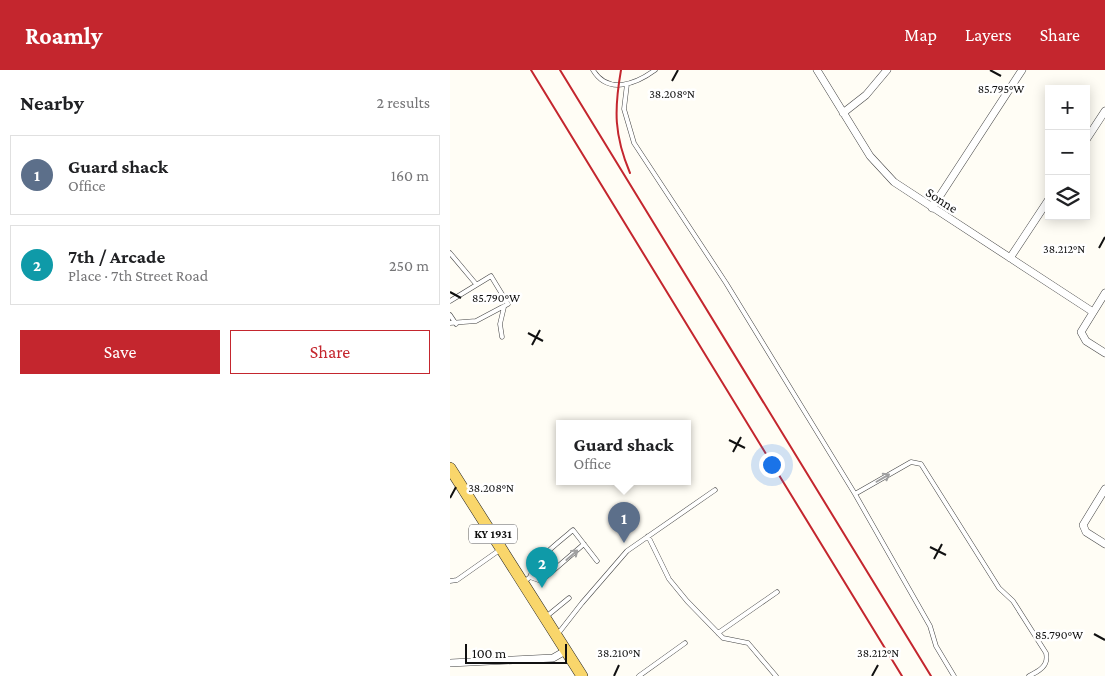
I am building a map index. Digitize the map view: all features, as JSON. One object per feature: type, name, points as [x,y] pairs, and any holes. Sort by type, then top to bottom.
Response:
[{"type":"main road","name":"KY 1931","points":[[450,468],[502,548],[527,580],[546,618],[582,676]]},
{"type":"street","name":"Sonne","points":[[817,70],[878,167],[904,190],[1093,312]]},
{"type":"street","points":[[843,113],[866,95],[887,70]]},
{"type":"street","points":[[932,208],[1022,70]]},
{"type":"street","points":[[1090,134],[1105,111]]},
{"type":"street","points":[[1010,258],[1045,205]]},
{"type":"street","points":[[1105,293],[1081,332],[1086,341],[1105,353]]},
{"type":"street","points":[[1105,489],[1083,525],[1086,532],[1105,544]]},
{"type":"street","points":[[450,663],[553,658],[567,650]]},
{"type":"lane","points":[[593,70],[605,83],[627,84],[641,80],[655,70]]},
{"type":"lane","points":[[627,84],[624,109],[634,143],[690,225],[855,494],[930,626],[936,646],[954,676]]},
{"type":"lane","points":[[450,253],[476,284]]},
{"type":"lane","points":[[450,300],[490,276],[508,304],[476,321],[450,323]]},
{"type":"lane","points":[[502,337],[500,324],[504,307]]},
{"type":"lane","points":[[450,315],[456,324]]},
{"type":"lane","points":[[855,494],[910,462],[917,462],[924,467],[998,588],[1013,601],[1046,653],[1047,661],[1043,668],[1029,676]]},
{"type":"lane","points":[[557,635],[627,551],[715,490]]},
{"type":"lane","points":[[584,544],[541,581],[527,580],[533,568],[573,530],[584,544],[597,561]]},
{"type":"lane","points":[[648,536],[669,579],[718,634],[723,638],[748,643],[776,676]]},
{"type":"lane","points":[[450,581],[457,580],[502,548]]},
{"type":"lane","points":[[718,634],[777,592]]},
{"type":"lane","points":[[546,618],[570,598]]},
{"type":"lane","points":[[639,676],[685,643]]},
{"type":"railway","points":[[531,70],[902,676]]},
{"type":"railway","points":[[560,70],[931,676]]},
{"type":"railway","points":[[621,70],[617,98],[618,134],[630,173]]},
{"type":"place","name":"Guard shack","points":[[624,543]]},
{"type":"place","name":"7th / Arcade","points":[[542,588]]}]
